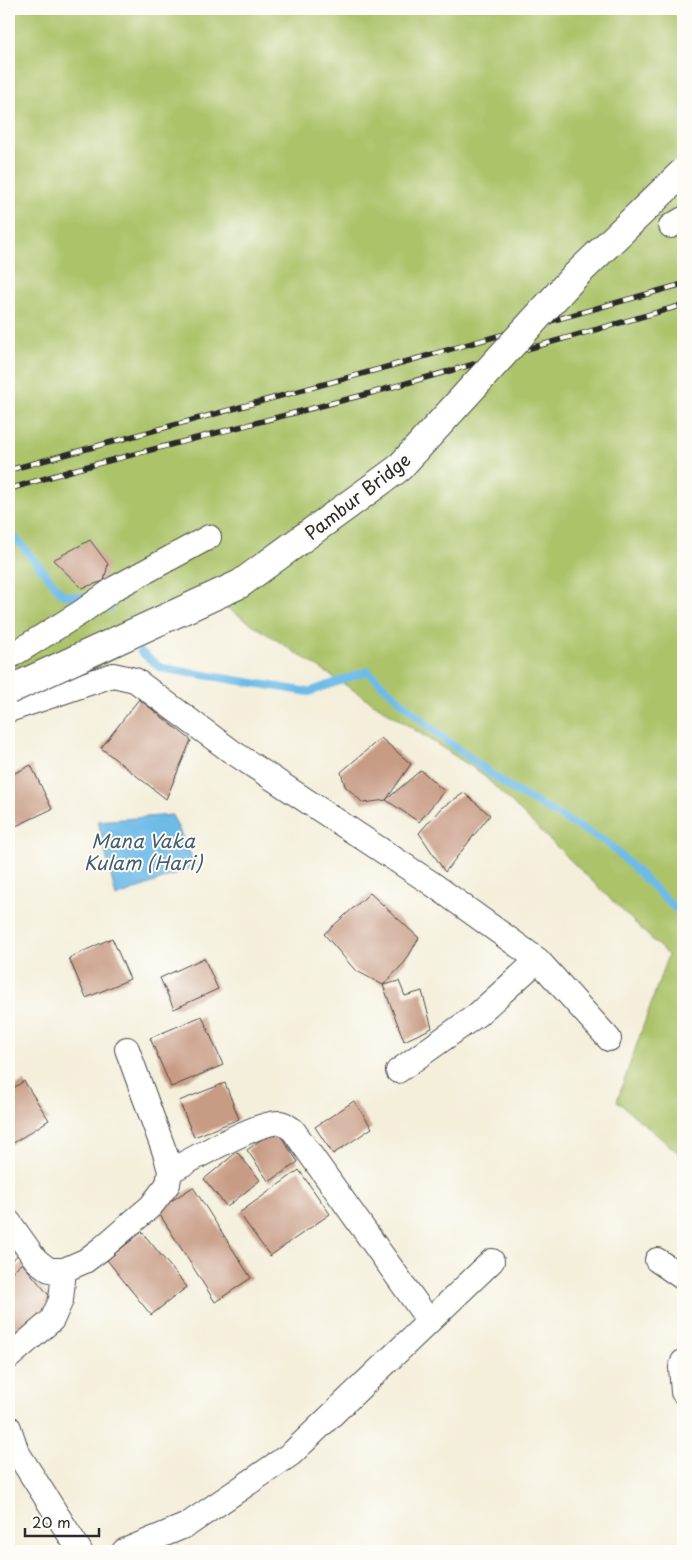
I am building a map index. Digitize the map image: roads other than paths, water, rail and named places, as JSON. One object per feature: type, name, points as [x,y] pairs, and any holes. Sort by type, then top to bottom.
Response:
[{"type":"main road","name":"Pambur Bridge","points":[[9,690],[240,584],[399,468],[574,278],[683,172]]},
{"type":"street","points":[[9,657],[80,613],[115,588],[209,537]]},
{"type":"street","points":[[9,710],[113,675],[135,680],[231,751],[431,883],[538,960],[609,1039]]},
{"type":"street","points":[[398,1071],[477,1015],[538,960]]},
{"type":"street","points":[[9,1222],[36,1260],[49,1270],[64,1270],[85,1261],[151,1206],[168,1184],[170,1171],[128,1050]]},
{"type":"street","points":[[170,1171],[254,1128],[282,1122],[293,1130],[429,1321]]},
{"type":"street","points":[[657,1260],[683,1278]]},
{"type":"street","points":[[124,1551],[188,1525],[291,1454],[492,1261]]},
{"type":"street","points":[[9,1357],[52,1320],[61,1300],[64,1270]]},
{"type":"street","points":[[683,1362],[681,1368],[683,1392]]},
{"type":"street","points":[[9,1428],[13,1454],[80,1551]]},
{"type":"water","name":"Mana Vaka Kulam (Hari)","points":[[172,815],[196,866],[116,897],[98,821]]},
{"type":"waterway","points":[[9,530],[63,595],[89,598],[110,608]]},
{"type":"waterway","points":[[141,652],[161,668],[309,692],[367,671],[435,732],[512,789],[609,844],[683,916]]},
{"type":"railway","points":[[9,470],[683,284]]},
{"type":"railway","points":[[9,489],[77,469],[375,392],[683,305]]}]
